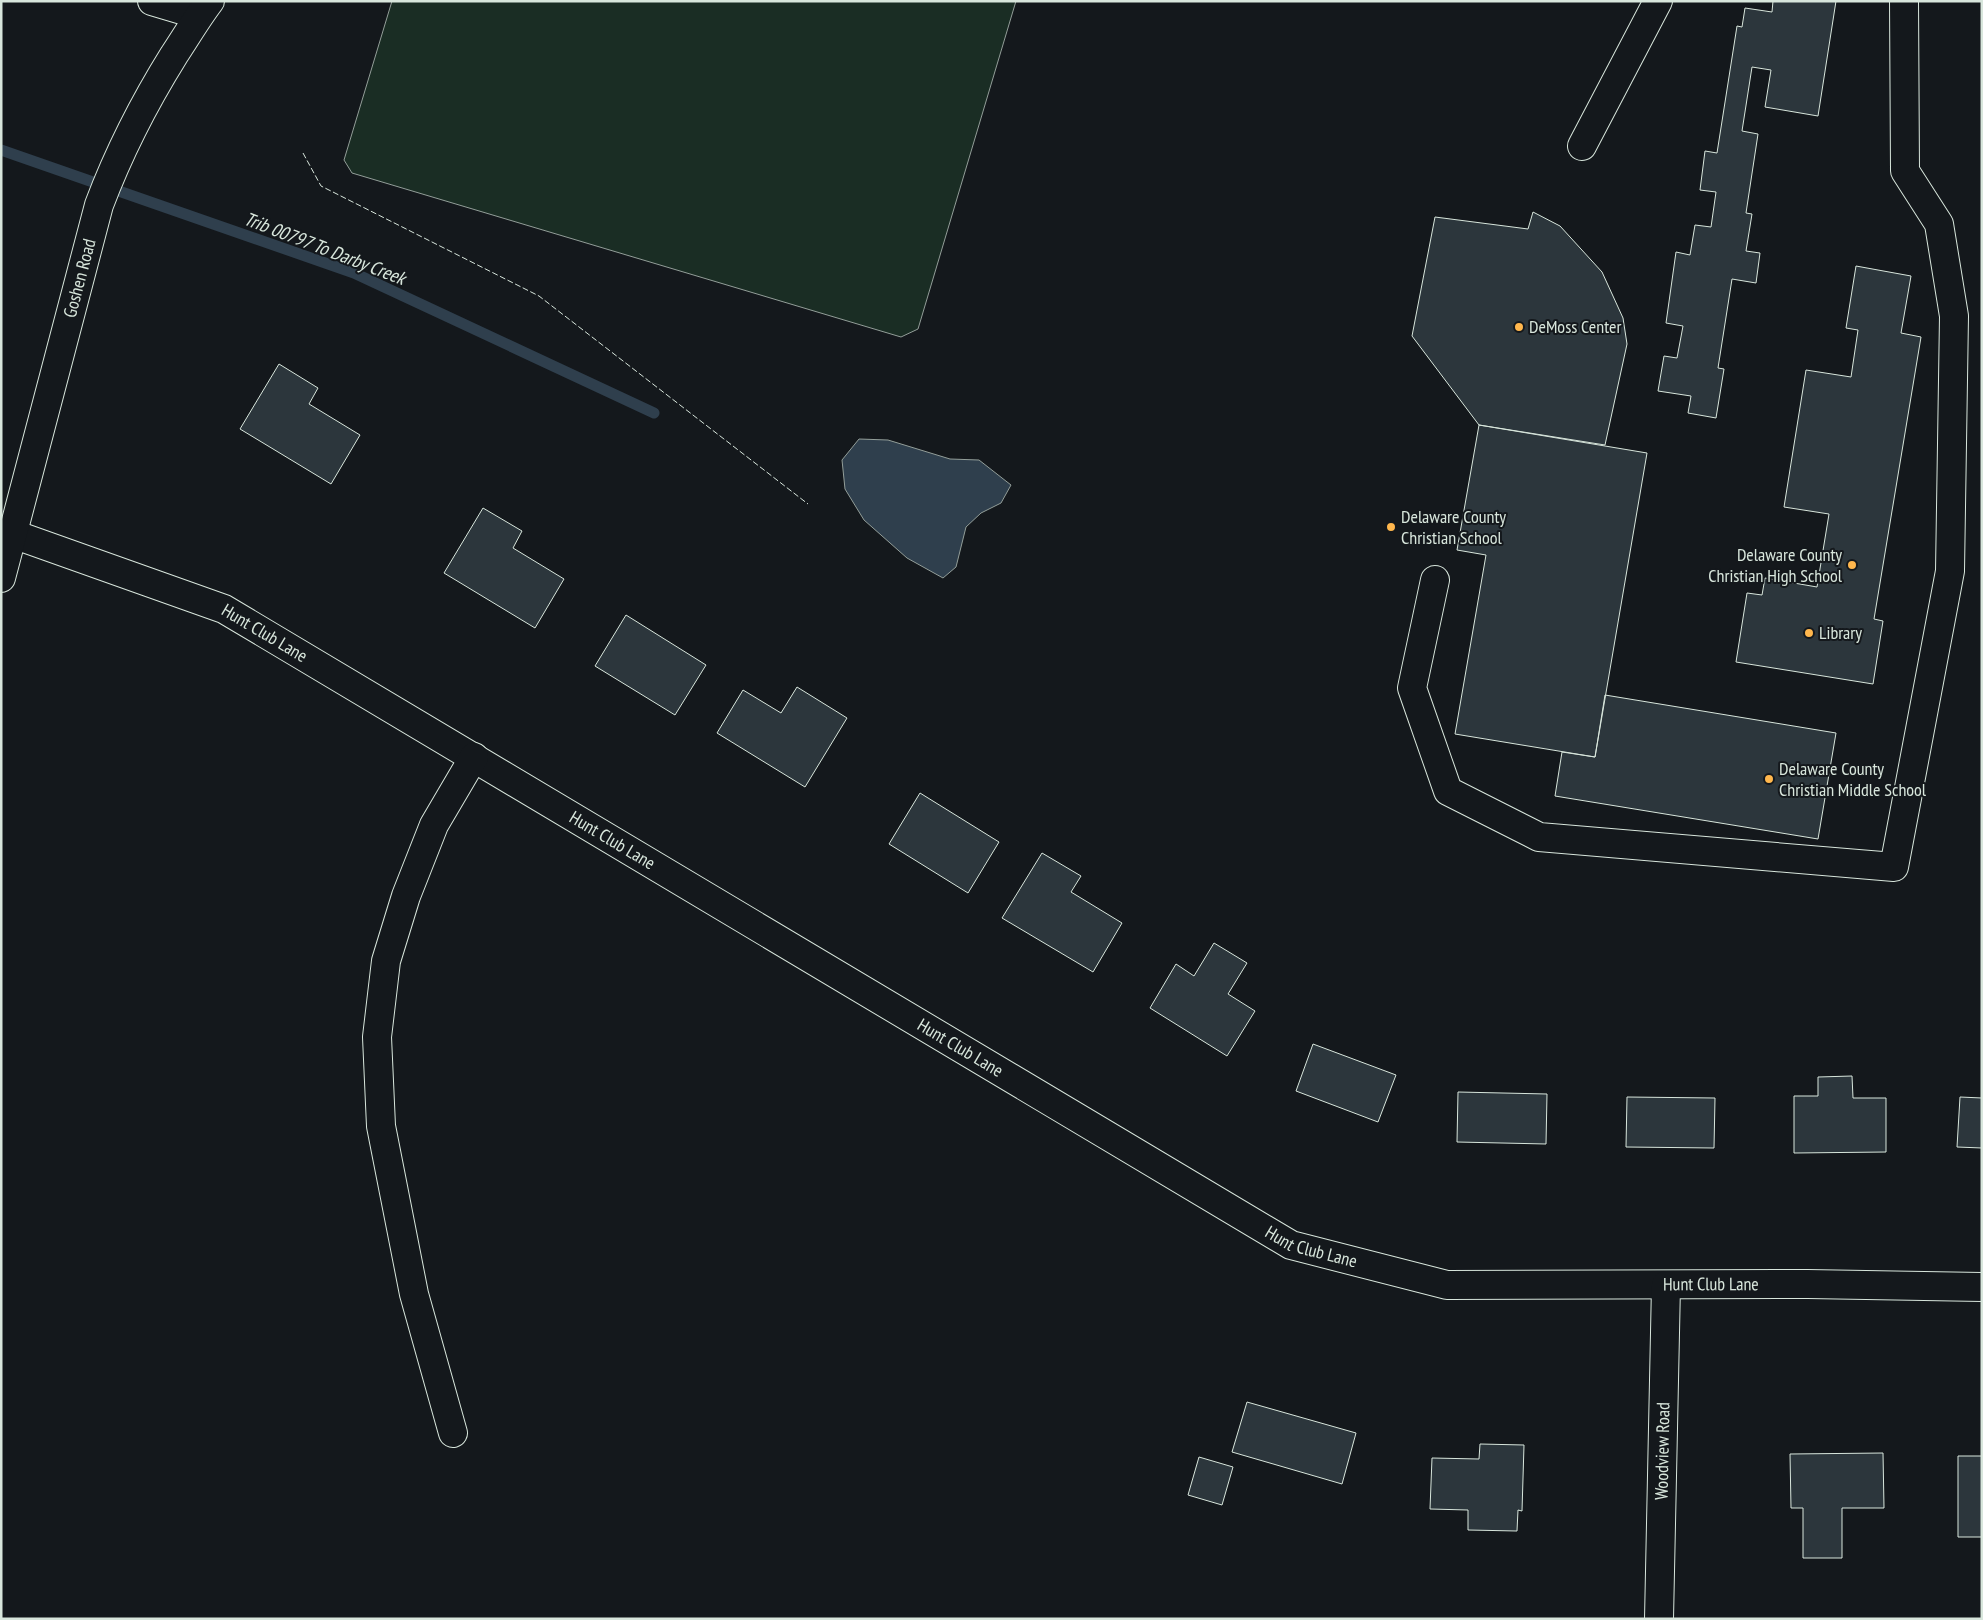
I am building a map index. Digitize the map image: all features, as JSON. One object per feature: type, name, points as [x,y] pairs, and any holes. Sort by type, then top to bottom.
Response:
[{"type":"street","points":[[152,1],[205,8]]},
{"type":"street","points":[[1582,146],[1658,1]]},
{"type":"street","points":[[1435,580],[1412,688],[1448,791],[1539,837],[1894,866],[1950,571],[1954,316],[1940,224],[1905,171],[1904,1]]},
{"type":"street","name":"Goshen Road","points":[[1,578],[99,205],[108,180],[146,100],[205,8]]},
{"type":"street","name":"Hunt Club Lane","points":[[13,534],[224,609],[1291,1245],[1447,1285],[1808,1284],[1982,1288]]},
{"type":"street","points":[[453,1433],[414,1294],[383,1135],[377,1037],[386,961],[406,896],[434,825],[474,757]]},
{"type":"street","name":"Woodview Road","points":[[1659,1619],[1666,1285]]},
{"type":"green space","points":[[392,1],[1016,1],[918,329],[901,337],[352,173],[344,160]]},
{"type":"water","points":[[859,439],[888,440],[950,459],[979,460],[1011,485],[1001,503],[981,513],[966,527],[956,567],[943,578],[907,558],[864,520],[845,489],[842,460]]},
{"type":"building","points":[[1773,1],[1836,1],[1818,116],[1765,107],[1771,70],[1752,67],[1742,131],[1758,134],[1746,213],[1752,214],[1746,251],[1760,253],[1756,283],[1732,279],[1718,368],[1724,369],[1716,418],[1688,413],[1691,396],[1658,391],[1664,356],[1677,358],[1683,326],[1666,323],[1676,252],[1690,255],[1695,225],[1711,227],[1716,192],[1700,190],[1705,151],[1717,153],[1737,26],[1742,27],[1745,8],[1772,12]]},
{"type":"building","name":"DeMoss Center","points":[[1533,212],[1560,226],[1602,272],[1623,318],[1627,344],[1605,445],[1479,425],[1412,336],[1435,217],[1528,229]]},
{"type":"building","points":[[1856,266],[1911,276],[1901,333],[1921,337],[1874,619],[1883,621],[1873,684],[1736,662],[1747,593],[1762,595],[1765,578],[1817,587],[1829,514],[1784,507],[1806,370],[1851,377],[1858,330],[1846,328]]},
{"type":"building","points":[[279,364],[318,388],[309,404],[360,435],[331,484],[240,429]]},
{"type":"building","points":[[1479,425],[1647,453],[1595,757],[1455,734],[1486,555],[1457,550]]},
{"type":"building","points":[[483,508],[522,531],[513,548],[564,579],[535,628],[444,573]]},
{"type":"building","points":[[626,615],[706,665],[675,715],[595,666]]},
{"type":"building","points":[[797,687],[847,718],[805,787],[717,733],[743,690],[781,713]]},
{"type":"building","points":[[1605,695],[1836,733],[1818,839],[1555,796],[1562,752],[1595,757]]},
{"type":"building","points":[[920,793],[999,842],[968,893],[889,844]]},
{"type":"building","points":[[1042,853],[1081,876],[1071,892],[1122,923],[1093,972],[1002,918]]},
{"type":"building","points":[[1214,943],[1247,963],[1228,994],[1255,1011],[1227,1056],[1150,1008],[1176,964],[1194,976]]},
{"type":"building","points":[[1313,1044],[1396,1075],[1378,1122],[1296,1091]]},
{"type":"building","points":[[1852,1076],[1853,1098],[1886,1098],[1886,1152],[1794,1153],[1794,1096],[1818,1096],[1818,1077]]},
{"type":"building","points":[[1458,1092],[1547,1094],[1546,1144],[1457,1142]]},
{"type":"building","points":[[1627,1097],[1715,1098],[1714,1148],[1626,1147]]},
{"type":"building","points":[[1960,1097],[1982,1098],[1982,1148],[1957,1147]]},
{"type":"building","points":[[1247,1402],[1356,1433],[1342,1484],[1232,1452]]},
{"type":"building","points":[[1480,1444],[1524,1445],[1522,1511],[1518,1510],[1517,1531],[1468,1530],[1468,1510],[1430,1509],[1432,1458],[1479,1459]]},
{"type":"building","points":[[1883,1453],[1884,1508],[1842,1508],[1842,1558],[1803,1558],[1803,1508],[1791,1508],[1790,1454]]},
{"type":"building","points":[[1958,1456],[1982,1456],[1982,1537],[1958,1537]]},
{"type":"building","points":[[1199,1457],[1233,1467],[1222,1505],[1188,1495]]},
{"type":"waterway","name":"Trib 00797 To Darby Creek","points":[[1,150],[354,273],[654,413]]},
{"type":"fence","points":[[303,153],[321,186],[539,296],[808,504]]},
{"type":"place","name":"DeMoss Center","points":[[1519,327]]},
{"type":"place","name":"Delaware County Christian School","points":[[1391,527]]},
{"type":"place","name":"Delaware County Christian High School","points":[[1852,565]]},
{"type":"place","name":"Library","points":[[1809,633]]},
{"type":"place","name":"Delaware County Christian Middle School","points":[[1769,779]]}]
